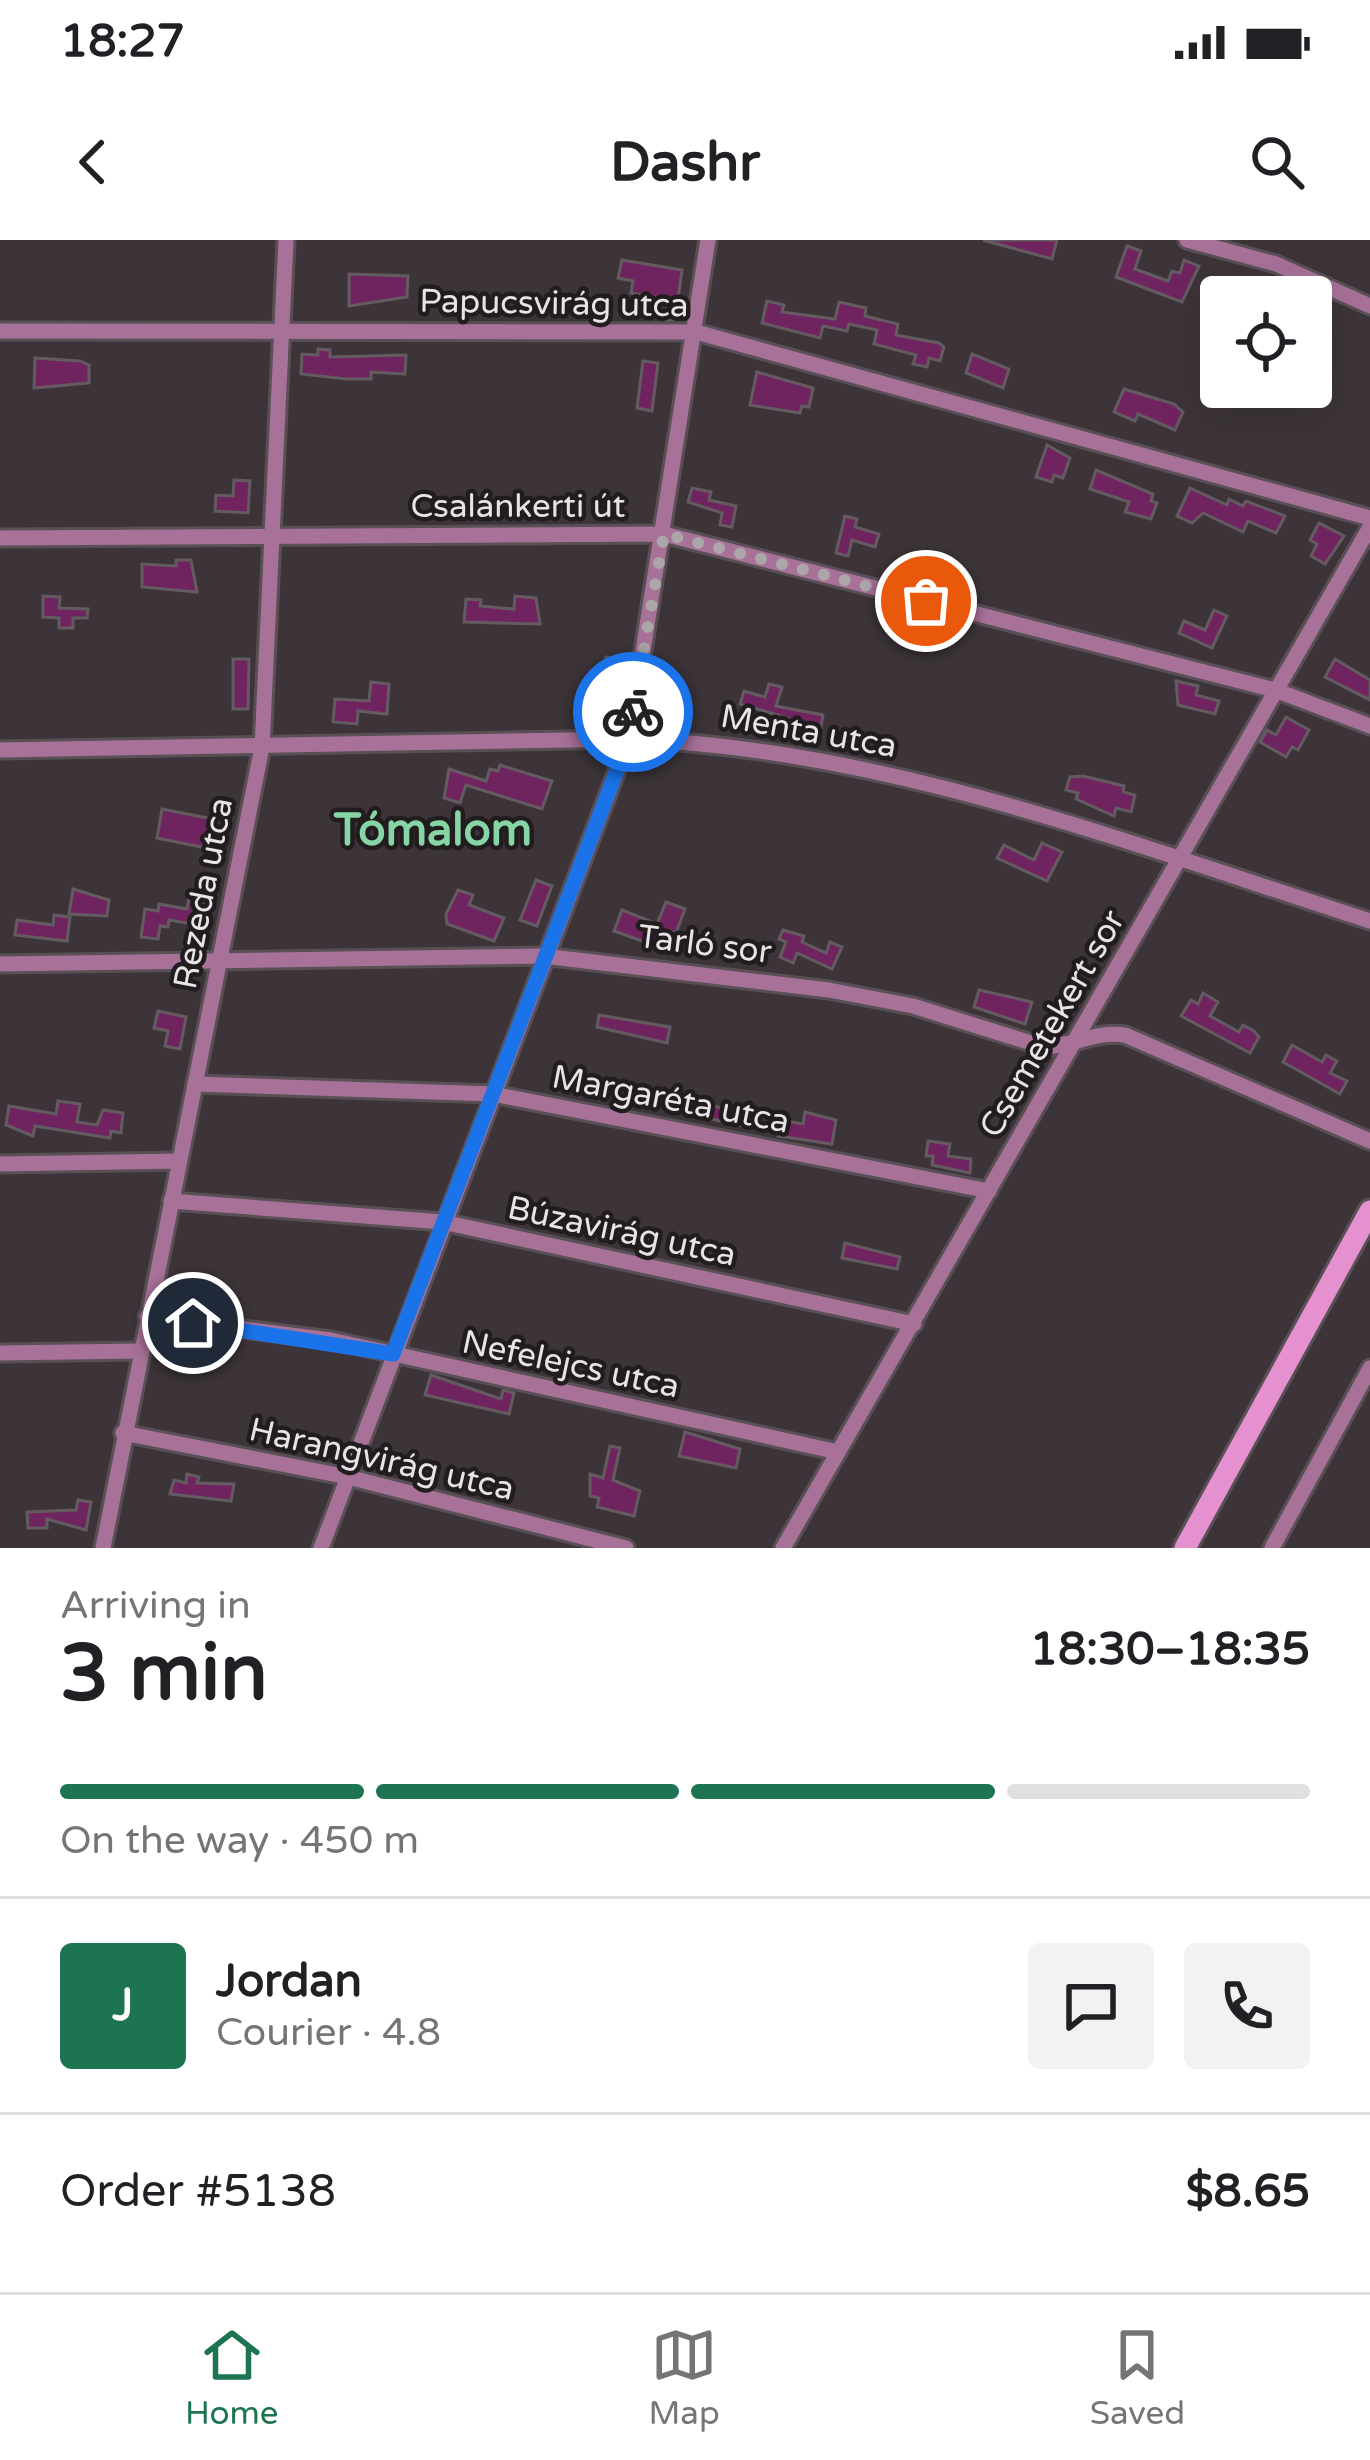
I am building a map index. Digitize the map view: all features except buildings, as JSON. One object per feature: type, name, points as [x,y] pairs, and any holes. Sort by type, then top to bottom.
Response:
[{"type":"main road","points":[[1185,1548],[1370,1211]]},
{"type":"street","name":"Rezeda utca","points":[[103,1548],[262,747],[286,240]]},
{"type":"street","points":[[321,1548],[629,739],[708,240]]},
{"type":"street","points":[[1187,240],[1276,264],[1370,306]]},
{"type":"street","name":"Papucsvirág utca","points":[[0,331],[696,332],[1370,518]]},
{"type":"street","name":"Csemetekert sor","points":[[783,1548],[1370,527]]},
{"type":"street","name":"Csalánkerti út","points":[[0,538],[664,534],[1275,689],[1370,726]]},
{"type":"street","name":"Menta utca","points":[[0,749],[629,739],[721,742],[842,761],[943,786],[1370,921]]},
{"type":"street","name":"Tarló sor","points":[[0,964],[543,956],[829,990],[913,1006],[1044,1047],[1100,1032],[1125,1035],[1370,1141]]},
{"type":"street","name":"Margaréta utca","points":[[195,1084],[493,1094],[989,1191]]},
{"type":"street","points":[[0,1164],[179,1161]]},
{"type":"street","name":"Búzavirág utca","points":[[171,1201],[443,1222],[914,1324]]},
{"type":"street","name":"Nefelejcs utca","points":[[147,1317],[332,1340],[838,1452]]},
{"type":"street","points":[[0,1353],[139,1352]]},
{"type":"street","points":[[1272,1548],[1370,1368]]},
{"type":"street","name":"Harangvirág utca","points":[[123,1433],[348,1477],[626,1548]]},
{"type":"way so far","points":[[633,712],[664,534],[926,601]]},
{"type":"district","name":"Tómalom","points":[[433,829]]},
{"type":"route","points":[[193,1323],[332,1340],[393,1354],[629,739],[633,712]]}]
